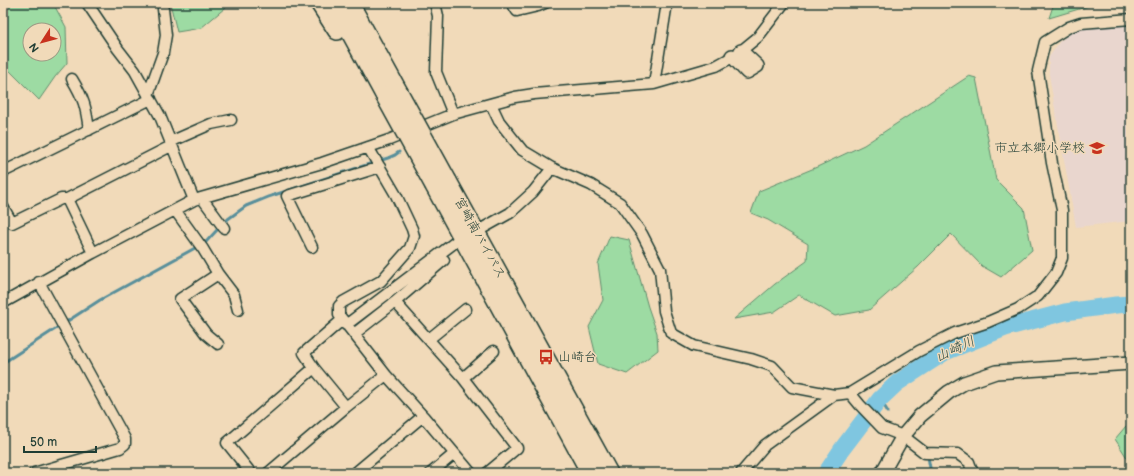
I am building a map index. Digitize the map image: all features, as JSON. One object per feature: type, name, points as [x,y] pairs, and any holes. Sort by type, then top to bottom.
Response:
[{"type":"highway","points":[[319,3],[336,29],[377,66]]},
{"type":"highway","name":"宮崎南バイパス","points":[[334,3],[377,66]]},
{"type":"highway","name":"宮崎南バイパス","points":[[350,3],[377,66],[469,234],[609,473]]},
{"type":"highway","points":[[359,3],[373,31],[377,66]]},
{"type":"highway","name":"宮崎南バイパス","points":[[469,234],[590,473]]},
{"type":"main road","points":[[882,473],[903,436],[920,416],[949,392],[964,383],[996,372],[1131,363]]},
{"type":"street","points":[[87,3],[118,49],[135,71],[150,97],[198,199],[222,226]]},
{"type":"street","points":[[512,3],[517,11],[545,3]]},
{"type":"street","points":[[654,84],[667,3]]},
{"type":"street","points":[[3,303],[93,253],[198,199],[322,163],[453,114],[515,97],[534,94],[654,84],[716,66],[737,54],[758,37],[784,3]]},
{"type":"street","points":[[436,4],[438,16],[436,72],[453,114]]},
{"type":"street","points":[[3,172],[89,130],[150,97],[163,53],[166,35],[164,10]]},
{"type":"street","points":[[491,104],[499,121],[522,150],[552,168],[591,186],[620,203],[642,234],[660,269],[664,311],[670,333],[694,346],[751,358],[772,366],[792,387],[834,395],[850,393],[920,351],[955,333],[988,322],[1018,309],[1038,296],[1049,283],[1056,273],[1062,258],[1062,210],[1052,163],[1038,71],[1046,42],[1069,27],[1081,23],[1131,19]]},
{"type":"street","points":[[72,79],[82,94],[89,130]]},
{"type":"street","points":[[3,206],[12,223],[60,199],[67,199],[211,124],[231,120]]},
{"type":"street","points":[[368,147],[396,195],[414,236],[410,248],[382,281],[343,302],[339,306],[339,315],[386,375],[423,416],[470,473]]},
{"type":"street","points":[[312,246],[287,196],[380,167]]},
{"type":"street","points":[[346,407],[314,368],[304,353],[344,322],[469,234],[510,213],[533,192],[552,168]]},
{"type":"street","points":[[67,199],[93,253]]},
{"type":"street","points":[[175,210],[234,295],[238,310]]},
{"type":"street","points":[[354,334],[396,302],[444,260]]},
{"type":"street","points":[[218,274],[180,298],[206,334],[218,344]]},
{"type":"street","points":[[34,473],[120,448],[125,444],[125,440],[39,282]]},
{"type":"street","points":[[396,302],[463,378],[517,448],[486,473]]},
{"type":"street","points":[[429,339],[466,309]]},
{"type":"street","points":[[463,378],[494,351]]},
{"type":"street","points":[[250,473],[227,443],[314,368]]},
{"type":"street","points":[[268,473],[386,375]]},
{"type":"street","points":[[850,393],[880,426],[903,436],[925,453],[958,454],[969,462],[973,473]]},
{"type":"street","points":[[741,473],[765,445],[834,395]]},
{"type":"street","points":[[355,473],[423,416]]},
{"type":"street","points":[[431,473],[454,454]]},
{"type":"shaded area","name":"市立本郷小学校","points":[[1131,24],[1131,221],[1076,227],[1049,75],[1049,57],[1060,41],[1076,29]]},
{"type":"green space","points":[[3,3],[53,3],[66,27],[67,63],[39,100],[3,64]]},
{"type":"green space","points":[[170,3],[231,3],[201,28],[177,32]]},
{"type":"green space","points":[[1054,3],[1099,3],[1049,18]]},
{"type":"green space","points":[[969,76],[976,78],[996,180],[1024,208],[1032,250],[1001,277],[982,266],[951,234],[918,267],[869,310],[835,316],[799,295],[774,312],[734,319],[775,284],[807,261],[808,244],[768,220],[751,213],[759,191],[817,167],[864,145]]},
{"type":"green space","points":[[610,236],[629,240],[657,333],[658,350],[627,374],[598,364],[589,327],[603,300],[598,264]]},
{"type":"green space","points":[[1131,424],[1131,464],[1115,439],[1126,426]]},
{"type":"waterway","points":[[3,363],[100,300],[206,242],[228,219],[246,206],[268,197],[388,158],[399,152]]},
{"type":"waterway","name":"山崎川","points":[[826,473],[842,449],[880,399],[897,383],[945,352],[1005,328],[1065,312],[1131,304]]},
{"type":"waterway","points":[[880,399],[888,412]]},
{"type":"waterway","points":[[928,457],[931,473]]},
{"type":"place","name":"市立本郷小学校","points":[[1097,148]]},
{"type":"place","name":"山崎台","points":[[546,357]]}]
